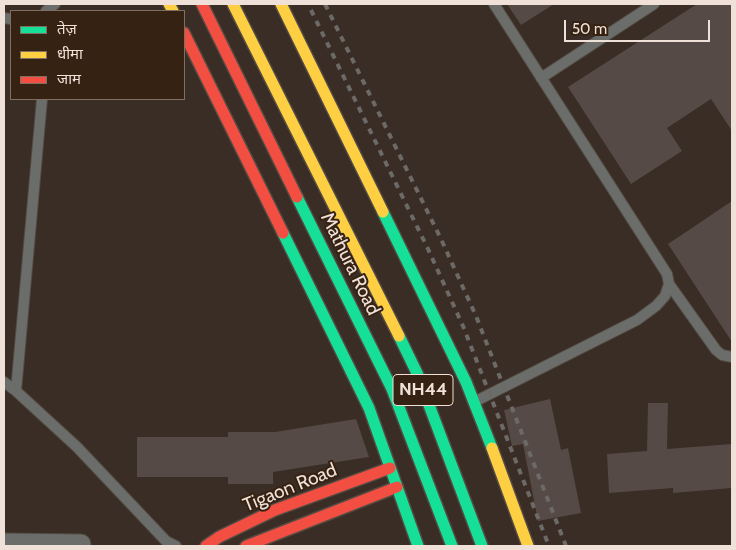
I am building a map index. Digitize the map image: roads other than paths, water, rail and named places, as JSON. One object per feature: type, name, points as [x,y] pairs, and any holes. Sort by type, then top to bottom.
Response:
[{"type":"main road","name":"Mathura Road","points":[[202,4],[392,389],[452,546]]},
{"type":"main road","name":"Mathura Road","points":[[233,4],[416,373],[482,546]]},
{"type":"main road","points":[[281,4],[466,382],[528,546]]},
{"type":"main road","points":[[185,34],[369,408],[418,546]]},
{"type":"main road","name":"Tigaon Road","points":[[206,546],[225,534],[275,510],[390,468]]},
{"type":"main road","name":"Tigaon Road","points":[[246,546],[397,487]]},
{"type":"street","points":[[4,543],[82,544]]},
{"type":"lane","points":[[494,4],[667,274],[669,284],[716,350],[722,355],[732,358]]},
{"type":"lane","points":[[541,78],[654,4]]},
{"type":"lane","points":[[16,391],[42,100]]},
{"type":"lane","points":[[474,402],[637,320],[656,306],[665,296],[669,284]]},
{"type":"lane","points":[[4,382],[77,447],[166,541],[176,546]]},
{"type":"railway","points":[[325,4],[441,239],[476,316],[566,546]]},
{"type":"railway","points":[[311,10],[428,249],[463,326],[549,546]]}]
